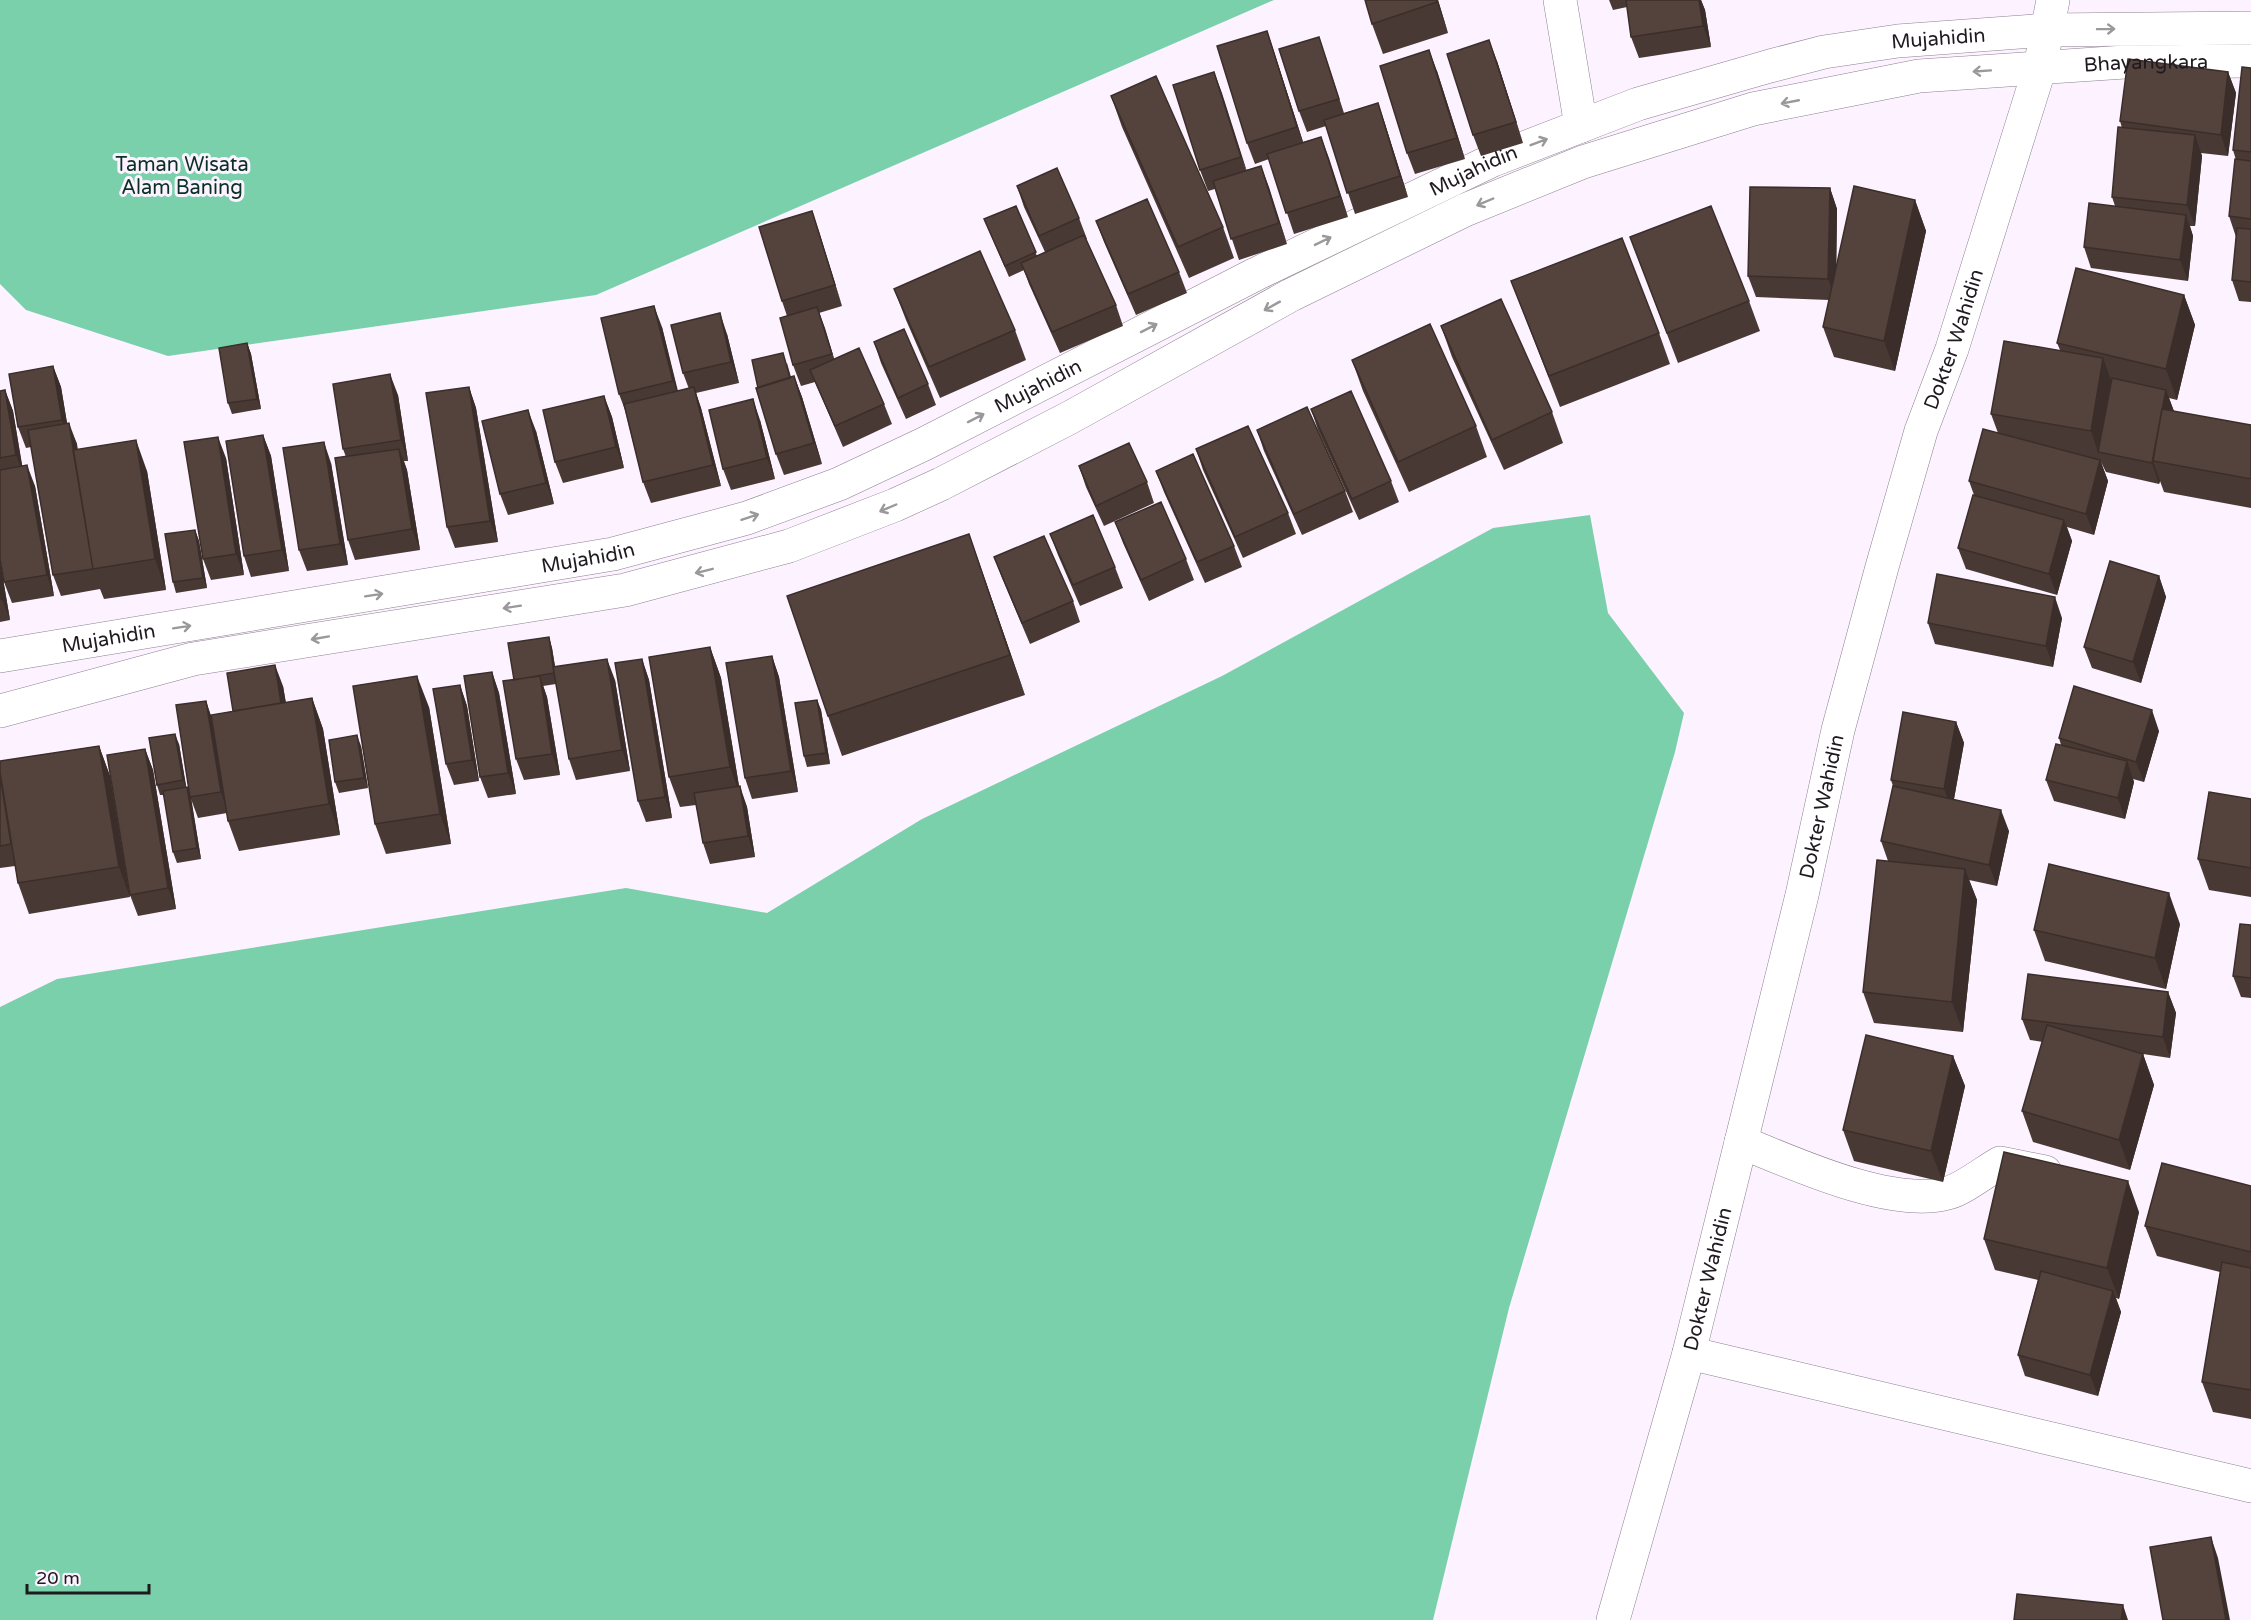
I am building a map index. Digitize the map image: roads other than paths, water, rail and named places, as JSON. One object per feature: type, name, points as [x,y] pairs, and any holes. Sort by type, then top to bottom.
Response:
[{"type":"main road","points":[[1560,0],[1581,126]]},
{"type":"main road","name":"Mujahidin","points":[[0,656],[614,554],[757,515],[850,479],[1266,269],[1493,160],[1638,104],[1824,52],[2050,15]]},
{"type":"main road","name":"Bhayangkara","points":[[2050,15],[2251,28]]},
{"type":"main road","name":"Dokter Wahidin","points":[[1613,1620],[1689,1353],[1802,895],[1838,730],[1882,567],[1921,431],[1952,350],[2040,67],[2050,15]]},
{"type":"main road","name":"Bhayangkara","points":[[2040,67],[2149,62],[2251,61]]},
{"type":"main road","name":"Mujahidin","points":[[0,711],[193,659],[625,590],[714,568],[789,546],[895,505],[941,484],[1069,418],[1291,295],[1465,210],[1537,179],[1663,135],[1753,109],[1919,76],[2040,67]]},
{"type":"main road","points":[[1741,1142],[1828,1178],[1879,1191],[1919,1195],[1949,1193],[2000,1163],[2075,1179]]},
{"type":"main road","points":[[1689,1353],[2251,1486]]},
{"type":"park label","name":"Taman Wisata Alam Baning","points":[[182,176]]}]
